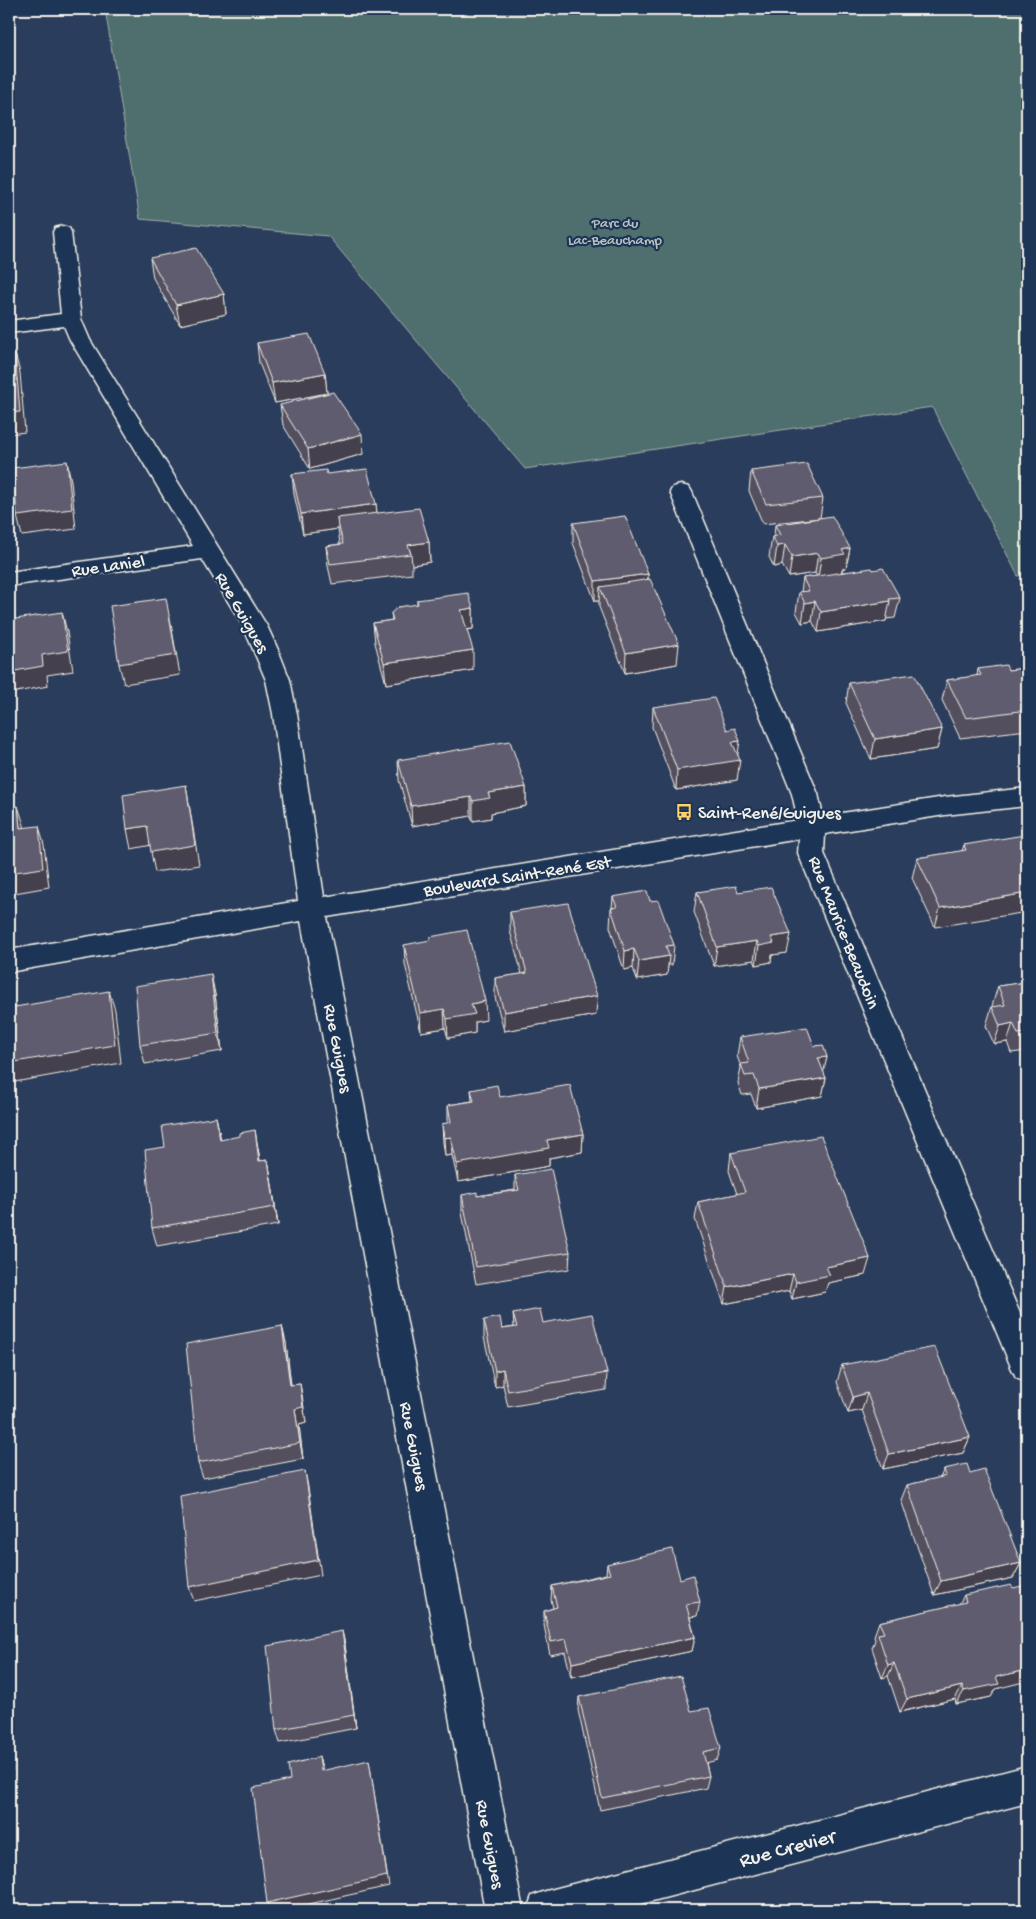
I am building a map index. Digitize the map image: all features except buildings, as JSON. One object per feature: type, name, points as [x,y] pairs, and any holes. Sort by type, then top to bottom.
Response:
[{"type":"street","name":"Rue Guigues","points":[[62,232],[71,319],[80,340],[255,626],[278,680],[286,714],[312,909],[504,1910]]},
{"type":"street","points":[[9,327],[71,319]]},
{"type":"street","name":"Rue Maurice-Beaudoin","points":[[680,492],[805,794],[812,827],[811,853],[1027,1367]]},
{"type":"street","name":"Rue Laniel","points":[[9,579],[208,551]]},
{"type":"street","name":"Boulevard Saint-René Est","points":[[9,961],[812,827],[945,806],[1027,797]]},
{"type":"street","name":"Rue Crevier","points":[[546,1910],[1027,1784]]},
{"type":"green space","name":"Parc du Lac-Beauchamp","points":[[105,9],[1027,9],[1027,574],[1018,576],[932,407],[525,469],[328,236],[140,219]]},
{"type":"place","name":"Saint-René/Guigues","points":[[684,812]]}]
